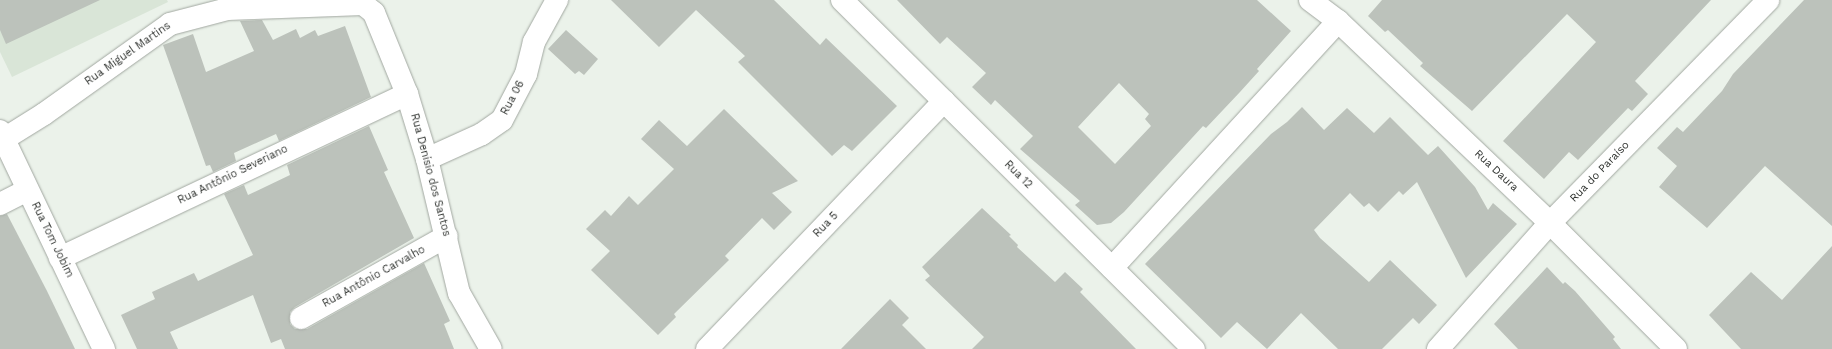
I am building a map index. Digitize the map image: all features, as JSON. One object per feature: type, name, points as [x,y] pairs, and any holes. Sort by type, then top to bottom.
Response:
[{"type":"street","name":"Rua 06","points":[[427,159],[482,134],[502,120],[526,74],[534,42],[558,0]]},
{"type":"street","name":"Rua 12","points":[[842,0],[1194,349]]},
{"type":"street","name":"Rua Daura","points":[[1310,0],[1338,21],[1550,223],[1676,349]]},
{"type":"street","name":"Rua do Paraíso","points":[[1438,349],[1550,223],[1768,0]]},
{"type":"street","name":"Rua Miguel Martins","points":[[2,135],[44,114],[170,24],[227,9],[281,4],[363,4]]},
{"type":"street","name":"Rua Denísio dos Santos","points":[[363,4],[374,13],[407,94],[427,159],[447,236],[459,293],[491,349]]},
{"type":"street","points":[[1112,268],[1338,21]]},
{"type":"street","name":"Rua Antônio Severiano","points":[[60,258],[407,94]]},
{"type":"street","name":"Rua 5","points":[[707,349],[944,101]]},
{"type":"street","name":"Rua Tom Jobim","points":[[2,135],[104,349]]},
{"type":"street","points":[[0,204],[28,190]]},
{"type":"street","name":"Rua Antônio Carvalho","points":[[302,318],[447,236]]},
{"type":"shaded area","points":[[0,0],[167,0],[168,2],[12,77],[0,52]]},
{"type":"building","points":[[0,0],[100,0],[6,44],[0,30]]},
{"type":"building","points":[[611,0],[774,0],[820,45],[826,38],[897,106],[852,151],[844,145],[832,156],[738,62],[745,56],[696,10],[659,47]]},
{"type":"building","points":[[897,0],[1257,0],[1291,31],[1257,69],[1259,71],[1240,92],[1206,128],[1203,126],[1124,212],[1111,223],[1097,225],[1075,205],[1080,201],[1020,149],[1033,136],[995,100],[991,105],[972,87],[986,73],[947,37],[940,44]],"holes":[[[1119,83],[1149,114],[1145,119],[1151,126],[1115,164],[1078,127]]]},
{"type":"building","points":[[1382,0],[1711,0],[1635,81],[1648,94],[1632,111],[1628,108],[1578,160],[1569,152],[1544,179],[1503,141],[1596,42],[1567,14],[1472,111],[1420,66],[1423,63],[1388,30],[1385,32],[1368,16]]},
{"type":"building","points":[[1804,0],[1832,0],[1832,226],[1765,166],[1707,228],[1659,187],[1677,166],[1657,148],[1677,127],[1683,132],[1722,91],[1733,74]]},
{"type":"building","points":[[262,20],[273,40],[296,29],[300,38],[315,30],[318,36],[345,26],[371,97],[279,141],[276,134],[234,153],[236,161],[213,172],[210,165],[206,166],[163,45],[193,34],[206,72],[254,51],[240,21]]},
{"type":"building","points":[[566,30],[598,59],[584,75],[579,71],[575,74],[548,49]]},
{"type":"building","points":[[1302,107],[1324,130],[1347,108],[1374,133],[1390,117],[1428,155],[1438,146],[1475,187],[1488,210],[1493,203],[1517,224],[1466,278],[1417,182],[1403,195],[1399,191],[1378,212],[1369,203],[1364,207],[1350,193],[1314,230],[1320,238],[1369,282],[1390,260],[1437,305],[1419,324],[1413,318],[1382,349],[1338,349],[1301,313],[1267,349],[1237,322],[1221,338],[1145,264],[1271,134],[1287,122]]},
{"type":"building","points":[[724,109],[798,181],[772,193],[792,212],[774,230],[762,218],[725,256],[729,260],[674,314],[676,317],[658,335],[591,270],[610,251],[586,229],[605,210],[611,216],[629,196],[638,205],[674,169],[641,139],[659,120],[687,146]]},
{"type":"building","points":[[369,126],[388,170],[384,172],[414,238],[295,307],[290,312],[290,324],[295,329],[307,329],[424,263],[450,321],[444,324],[454,349],[285,349],[281,339],[271,343],[253,295],[170,332],[178,349],[137,349],[121,315],[155,299],[152,292],[194,273],[198,281],[253,255],[224,194],[244,185],[248,195],[290,175],[287,165]]},
{"type":"building","points":[[982,208],[1011,235],[1009,236],[1018,245],[1017,247],[1055,282],[1065,272],[1083,289],[1080,292],[1136,349],[972,349],[984,337],[925,280],[930,276],[922,267]]},
{"type":"building","points":[[7,214],[75,349],[0,349],[0,216]]},
{"type":"building","points":[[1832,246],[1832,349],[1741,349],[1709,315],[1751,272],[1782,300]]},
{"type":"building","points":[[1547,267],[1563,284],[1565,282],[1575,291],[1615,337],[1613,339],[1621,349],[1518,349],[1494,324]]},
{"type":"building","points":[[890,299],[909,318],[902,325],[926,349],[841,349]]}]
